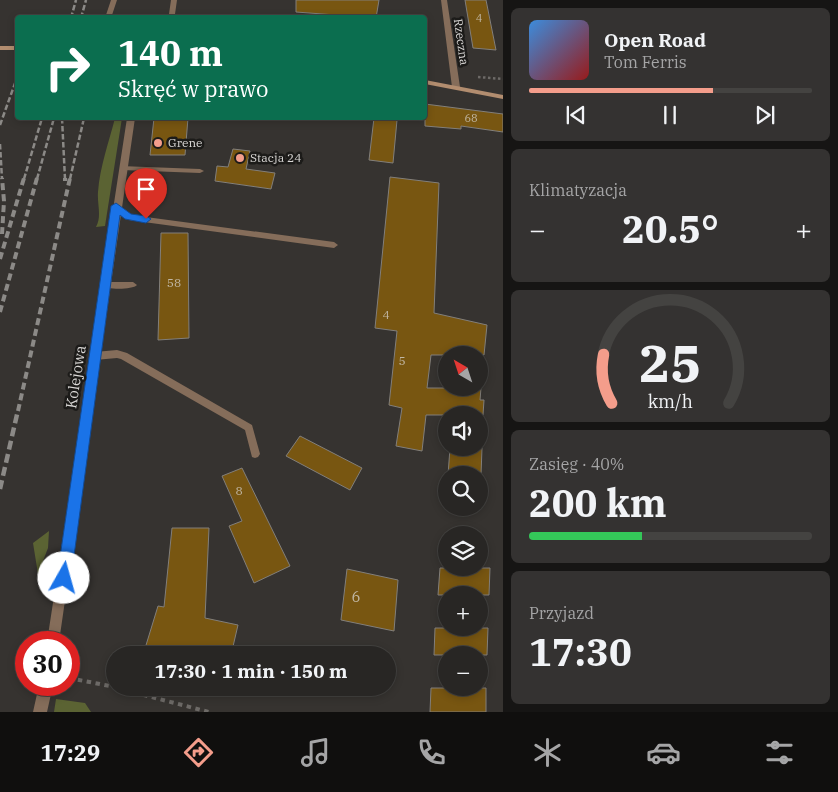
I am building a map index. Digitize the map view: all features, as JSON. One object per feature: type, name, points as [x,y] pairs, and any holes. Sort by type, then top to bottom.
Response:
[{"type":"main road","points":[[0,48],[15,48]]},
{"type":"main road","points":[[427,82],[503,97]]},
{"type":"street","points":[[109,15],[114,0]]},
{"type":"street","name":"Rzeczna","points":[[444,0],[456,87]]},
{"type":"street","name":"Kolejowa","points":[[55,631],[116,206],[131,120]]},
{"type":"street","points":[[40,712],[44,696]]},
{"type":"lane","points":[[171,15],[174,0]]},
{"type":"lane","points":[[122,168],[200,171]]},
{"type":"lane","points":[[116,206],[129,217],[334,246]]},
{"type":"lane","points":[[105,285],[133,285]]},
{"type":"lane","points":[[95,356],[120,354],[249,428],[255,454]]},
{"type":"path","points":[[80,680],[106,685]]},
{"type":"path","points":[[149,696],[209,712]]},
{"type":"green space","points":[[114,120],[122,120],[105,226],[96,227],[99,219],[98,192],[105,154]]},
{"type":"green space","points":[[49,531],[48,548],[38,574],[33,543]]},
{"type":"green space","points":[[56,699],[85,703],[91,712],[54,712]]},
{"type":"building","points":[[296,0],[379,0],[376,15],[336,15],[296,12]]},
{"type":"building","points":[[465,0],[486,0],[496,50],[473,48]]},
{"type":"building","points":[[427,104],[503,114],[503,132],[461,126],[461,129],[425,126]]},
{"type":"building","points":[[154,120],[188,120],[185,155],[150,155]]},
{"type":"building","points":[[374,120],[397,120],[393,163],[369,160]]},
{"type":"building","points":[[233,149],[250,151],[246,169],[275,173],[271,189],[215,181],[217,166],[228,167]]},
{"type":"building","points":[[390,177],[439,183],[434,313],[487,325],[485,346],[438,346],[438,355],[431,355],[427,388],[438,388],[438,396],[480,396],[480,400],[484,400],[484,406],[438,406],[438,415],[426,415],[422,451],[396,446],[402,408],[389,405],[397,331],[375,328]]},
{"type":"building","points":[[161,233],[188,233],[189,338],[158,340]]},
{"type":"building","points":[[300,436],[362,468],[350,490],[286,456]]},
{"type":"building","points":[[449,456],[482,456],[481,466],[449,466]]},
{"type":"building","points":[[242,468],[290,566],[254,583],[229,526],[242,521],[222,476]]},
{"type":"building","points":[[172,528],[209,528],[205,618],[238,625],[233,646],[146,646],[158,606],[164,607]]},
{"type":"building","points":[[488,568],[490,568],[489,595],[488,586],[439,586],[439,576],[488,576]]},
{"type":"building","points":[[347,569],[398,580],[394,631],[341,620]]},
{"type":"building","points":[[435,628],[438,628],[438,636],[488,636],[487,646],[438,646],[438,655],[434,655]]},
{"type":"building","points":[[431,688],[438,688],[438,696],[486,696],[486,712],[430,712]]},
{"type":"railway","points":[[72,15],[76,0]]},
{"type":"railway","points":[[82,15],[86,0]]},
{"type":"railway","points":[[0,125],[15,83]]},
{"type":"railway","points":[[24,179],[41,120]]},
{"type":"railway","points":[[37,179],[53,120]]},
{"type":"railway","points":[[62,120],[65,179]]},
{"type":"railway","points":[[70,179],[84,120]]},
{"type":"railway","points":[[0,144],[2,179]]},
{"type":"railway","points":[[2,178],[4,201],[2,234]]},
{"type":"railway","points":[[0,259],[24,178]]},
{"type":"railway","points":[[0,312],[37,178]]},
{"type":"railway","points":[[18,411],[70,178]]},
{"type":"railway","points":[[0,489],[18,410]]},
{"type":"place","name":"Grene","points":[[158,143]]},
{"type":"place","name":"Stacja 24","points":[[240,158]]},
{"type":"route","points":[[64,578],[116,206],[123,214],[129,217],[146,219]]}]
